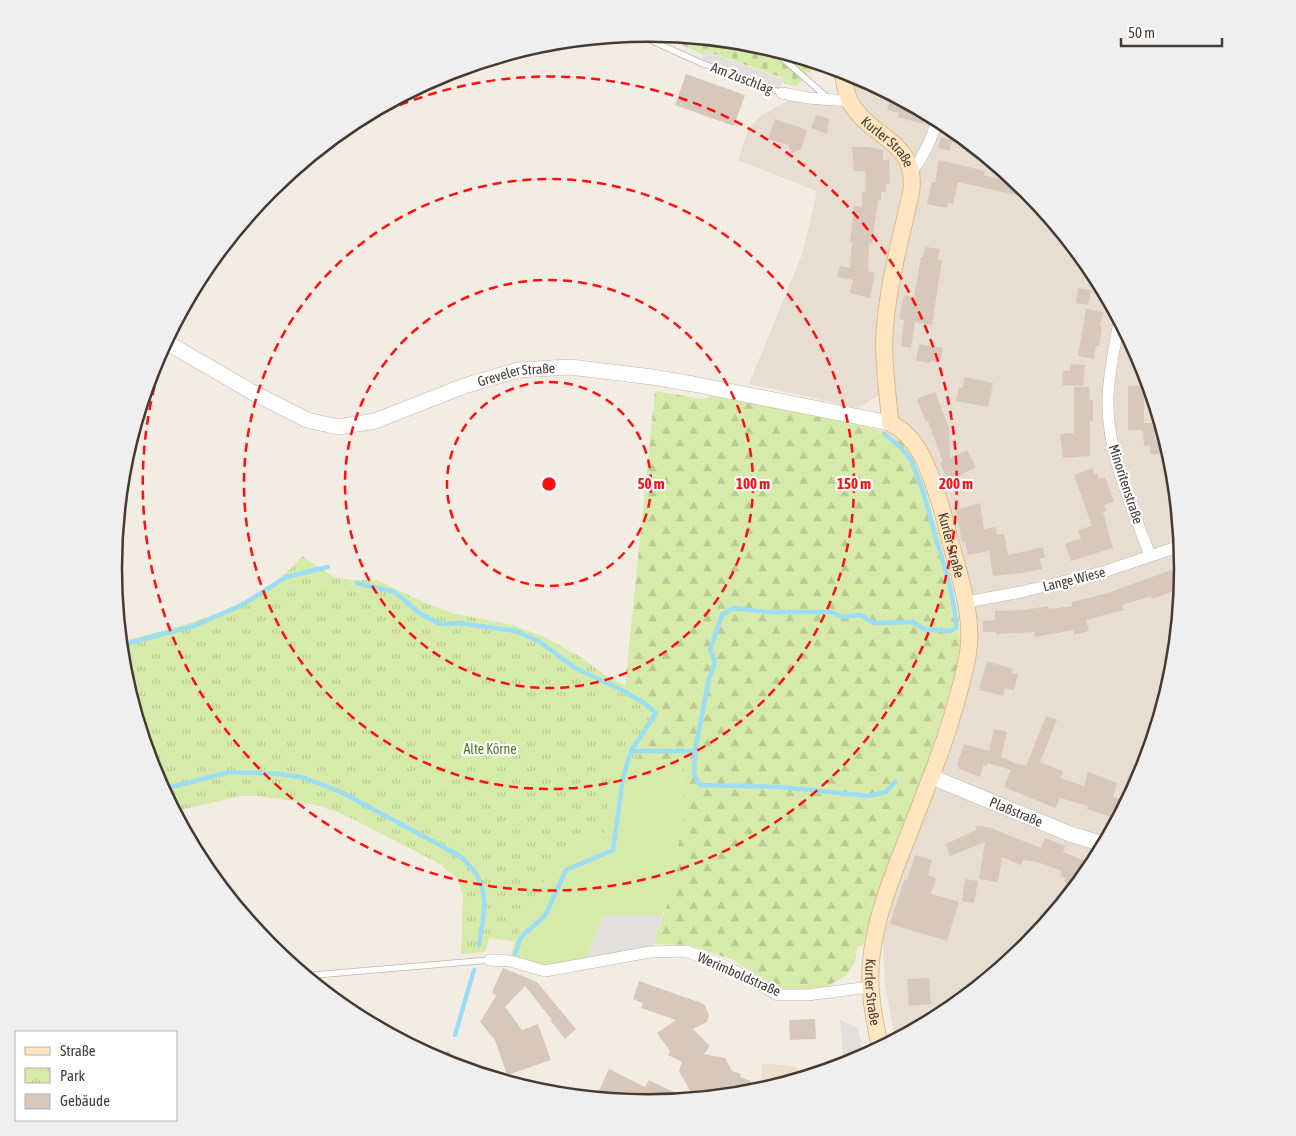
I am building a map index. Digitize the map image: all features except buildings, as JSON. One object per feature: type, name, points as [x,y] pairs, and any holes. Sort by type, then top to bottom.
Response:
[{"type":"main road","name":"Kurler Straße","points":[[845,81],[850,101],[866,121],[902,151],[912,171],[912,182],[893,274],[885,328],[885,360],[890,423],[908,434],[924,461],[942,510],[966,602],[969,623],[969,644],[964,674],[944,746],[898,860],[875,934],[870,987],[879,1040]]},
{"type":"street","name":"Am Zuschlag","points":[[782,94],[850,101]]},
{"type":"street","points":[[912,171],[924,154],[935,128]]},
{"type":"street","name":"Minoritenstraße","points":[[1117,333],[1108,397],[1110,433],[1117,463],[1150,556]]},
{"type":"street","name":"Greveler Straße","points":[[173,346],[252,392],[307,420],[338,426],[375,421],[464,386],[518,370],[570,367],[694,384],[890,423]]},
{"type":"street","name":"Lange Wiese","points":[[966,602],[1021,592],[1106,571],[1173,548]]},
{"type":"street","name":"Plaßstraße","points":[[932,776],[1070,834],[1096,842]]},
{"type":"street","name":"Werimboldstraße","points":[[490,960],[510,961],[546,971],[650,952],[686,951],[730,968],[778,995],[807,995],[870,987]]},
{"type":"lane","name":"Am Zuschlag","points":[[655,42],[701,63],[782,94]]},
{"type":"lane","points":[[785,60],[829,99]]},
{"type":"lane","points":[[315,974],[490,960]]},
{"type":"shaded area","points":[[705,51],[783,79],[780,88],[702,61]]},
{"type":"shaded area","points":[[849,83],[911,113],[968,151],[1020,196],[1065,248],[1085,276],[1119,336],[1146,399],[1156,432],[1169,499],[1174,568],[1169,637],[1156,704],[1146,737],[1133,769],[1103,831],[1065,888],[1020,940],[968,985],[940,1005],[894,1032],[885,985],[882,923],[971,645],[934,483],[891,422],[887,328],[913,164],[863,115]]},
{"type":"shaded area","points":[[789,100],[839,100],[909,167],[884,392],[858,408],[749,384],[803,252],[817,191],[738,160],[748,131],[754,122],[760,116]]},
{"type":"shaded area","points":[[662,915],[656,934],[654,952],[584,964],[604,916]]},
{"type":"shaded area","points":[[840,1020],[858,1028],[862,1047],[843,1055]]},
{"type":"shaded area","points":[[761,1064],[787,1065],[796,1067],[800,1071],[784,1076],[762,1081]]},
{"type":"green space","points":[[680,44],[717,47],[751,53],[813,69],[796,87],[782,82],[783,78],[706,51],[704,55]]},
{"type":"green space","points":[[655,391],[702,399],[712,396],[886,432],[903,443],[914,460],[925,488],[939,536],[959,618],[960,641],[956,671],[927,767],[876,895],[863,946],[858,946],[854,964],[845,976],[828,986],[805,990],[777,988],[733,960],[689,945],[655,944],[656,934],[667,905],[683,819],[682,765],[612,760],[624,696]]},
{"type":"green space","name":"Alte Körne","points":[[302,556],[334,577],[353,580],[377,580],[425,603],[452,613],[512,625],[542,636],[579,656],[605,675],[654,698],[659,705],[657,721],[647,733],[634,770],[628,814],[536,939],[511,941],[489,938],[485,952],[461,954],[463,898],[458,879],[440,864],[335,811],[295,801],[257,796],[241,796],[182,809],[150,737],[140,704],[127,639],[170,629],[219,612],[243,602],[285,574]]},
{"type":"green space","points":[[612,760],[681,765],[683,819],[667,905],[662,915],[604,916],[584,964],[545,971],[510,961],[515,940],[538,891],[558,859],[605,832]]},
{"type":"waterway","points":[[885,435],[908,455],[918,478],[949,583],[954,605],[956,628],[950,631],[924,629],[913,622],[874,623],[861,615],[842,617],[831,612],[766,612],[734,608],[722,615],[710,650],[715,662],[709,679],[695,751],[694,774],[700,785],[781,787],[868,796],[886,792],[895,782]]},
{"type":"waterway","points":[[128,643],[194,626],[242,605],[286,577],[328,567]]},
{"type":"waterway","points":[[357,583],[394,592],[421,614],[440,624],[459,623],[516,631],[540,642],[575,668],[616,687],[644,703],[656,713],[631,751],[623,778],[613,850],[566,870],[545,916],[521,937],[515,954]]},
{"type":"waterway","points":[[631,751],[695,751]]},
{"type":"waterway","name":"Alte Körne","points":[[171,787],[230,772],[280,774],[305,778],[341,792],[460,856],[470,866],[482,886],[484,896],[479,945]]},
{"type":"waterway","name":"Alte Körne","points":[[455,1035],[474,970]]}]
